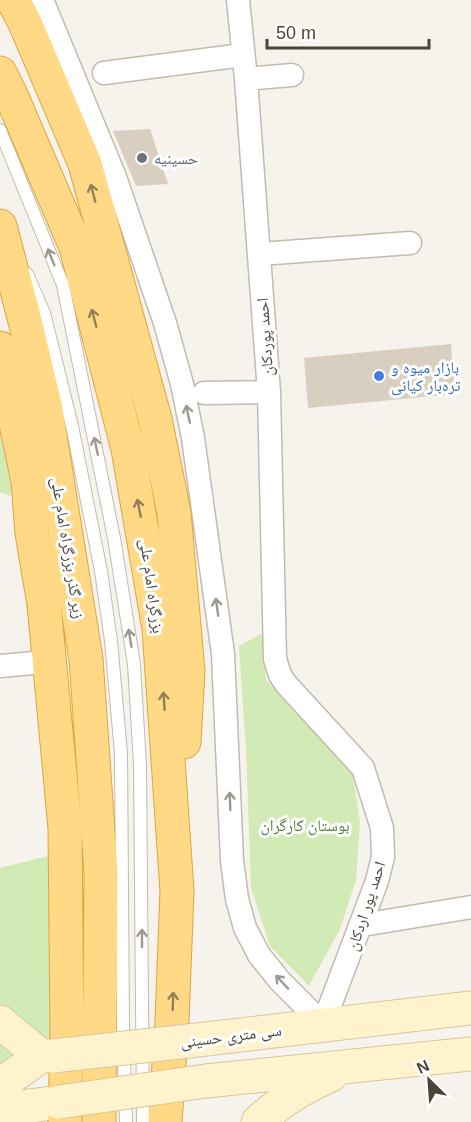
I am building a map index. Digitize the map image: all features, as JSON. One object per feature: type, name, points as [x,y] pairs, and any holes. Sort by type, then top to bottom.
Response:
[{"type":"highway","points":[[26,6],[85,164],[155,419],[174,513],[188,671],[177,891]]},
{"type":"highway","name":"بزرگراه امام علی","points":[[0,73],[76,247],[128,449],[159,629],[177,891],[165,1122]]},
{"type":"highway","name":"زیر گذر بزرگراه امام علی","points":[[0,224],[45,405],[86,659],[101,874],[99,1122]]},
{"type":"highway","points":[[0,348],[28,481],[32,532],[44,604],[65,828],[67,1031],[54,1112]]},
{"type":"main road","name":"سی متری حسینی","points":[[0,1085],[47,1056],[471,1008]]},
{"type":"main road","points":[[0,1022],[47,1056]]},
{"type":"main road","points":[[0,1110],[54,1112],[206,1082],[471,1054]]},
{"type":"main road","points":[[270,1117],[305,1087],[349,1066]]},
{"type":"street","name":"احمد پوردکان","points":[[238,0],[260,254],[269,392],[275,659],[280,675]]},
{"type":"street","points":[[26,6],[115,177],[165,323],[194,438],[223,654],[231,861],[237,899],[245,928],[259,955],[280,981],[323,1024]]},
{"type":"street","points":[[104,73],[243,55]]},
{"type":"street","points":[[246,79],[292,75]]},
{"type":"street","points":[[260,254],[410,243]]},
{"type":"street","points":[[204,393],[269,392]]},
{"type":"street","points":[[0,666],[45,662]]},
{"type":"street","name":"احمد پور اردکان","points":[[280,675],[363,768],[381,828],[382,857],[362,925],[323,1024]]},
{"type":"street","points":[[362,925],[471,907]]},
{"type":"lane","points":[[0,130],[63,285],[114,538],[134,664],[140,765],[143,1122]]},
{"type":"lane","points":[[0,224],[19,256],[44,313],[74,437],[101,571],[111,641],[120,753],[126,1122]]},
{"type":"green space","points":[[0,372],[29,480],[9,496],[0,492]]},
{"type":"green space","name":"بوستان کارگران","points":[[265,632],[266,680],[352,768],[360,823],[356,880],[340,929],[309,986],[270,946],[251,888],[246,750],[239,646]]},
{"type":"green space","points":[[52,855],[55,1042],[45,1039],[0,1006],[0,868]]},
{"type":"green space","points":[[0,1031],[32,1053],[0,1075]]},
{"type":"building","name":"حسینیه","points":[[150,129],[168,184],[136,186],[113,131]]},
{"type":"building","name":"بازار میوه و تره‌بار کیانی","points":[[451,344],[455,394],[308,408],[304,358]]},
{"type":"place","name":"حسینیه","points":[[142,158]]},
{"type":"place","name":"بازار میوه و تره‌بار کیانی","points":[[379,376]]}]
